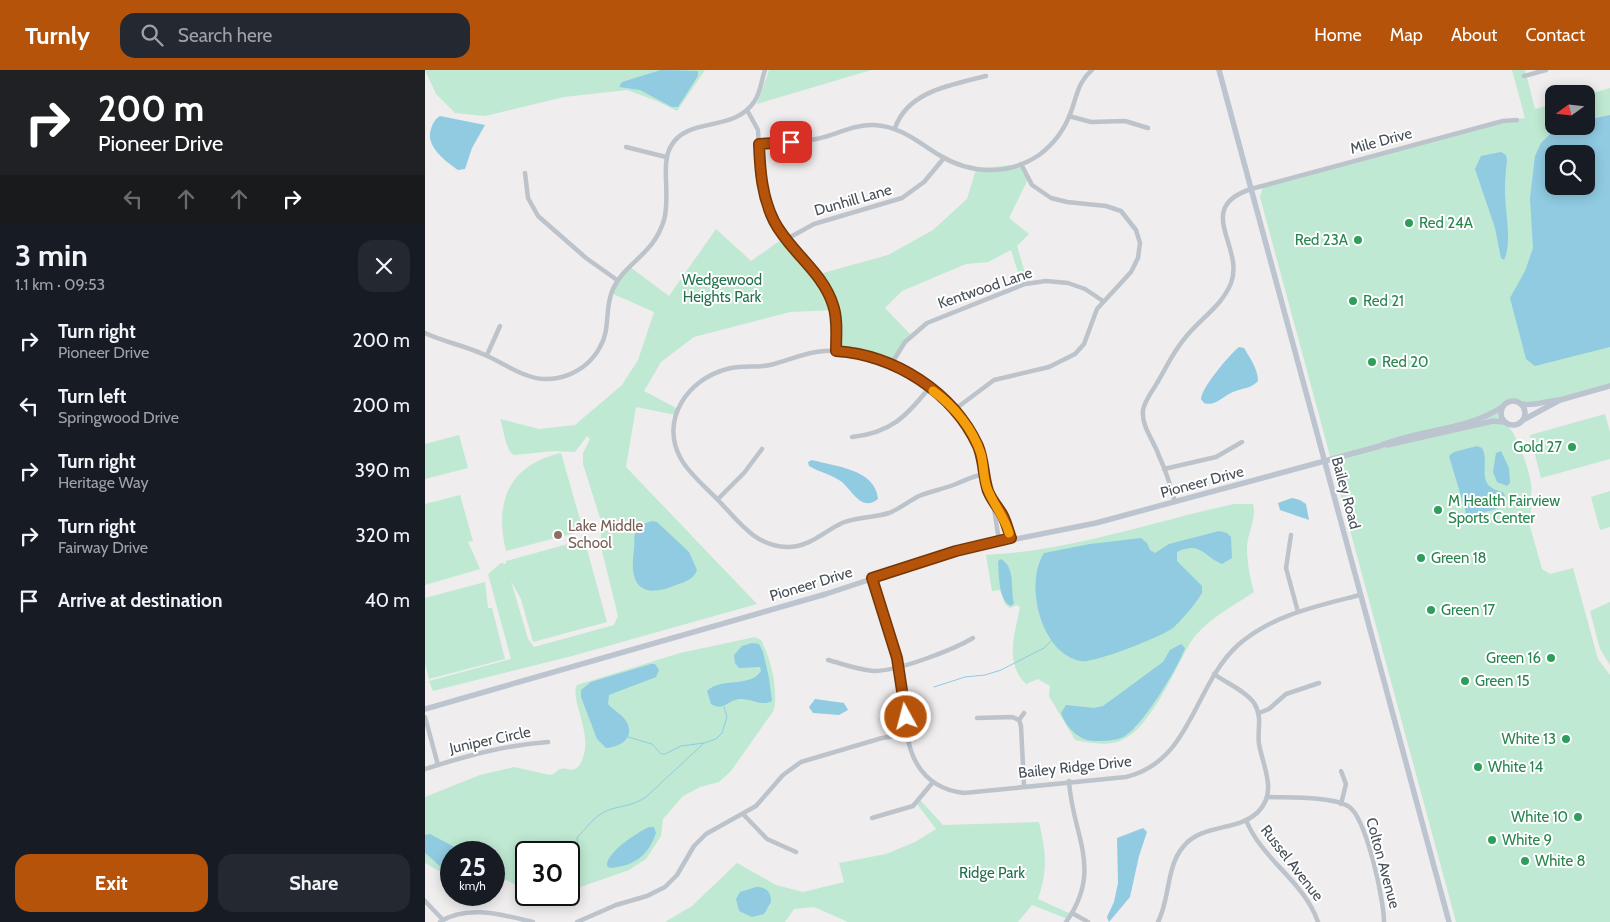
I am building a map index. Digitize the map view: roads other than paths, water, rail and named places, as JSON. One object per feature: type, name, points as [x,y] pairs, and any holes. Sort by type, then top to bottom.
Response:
[{"type":"street","points":[[425,332],[487,355],[531,377],[552,379],[576,371],[595,356],[604,340],[608,324],[609,302],[617,280],[649,250],[662,226],[667,202],[666,157],[671,145],[685,132],[727,122],[747,110],[757,98],[765,70]]},
{"type":"street","points":[[759,144],[817,139],[864,125],[895,128],[944,158],[964,167],[1002,170],[1021,164],[1048,148],[1061,132],[1069,116],[1080,84],[1092,70]]},
{"type":"street","name":"Bailey Road","points":[[1219,70],[1449,922]]},
{"type":"street","points":[[1524,76],[1546,70]]},
{"type":"street","points":[[895,128],[902,113],[915,100],[948,86],[986,76]]},
{"type":"street","points":[[747,110],[757,125],[764,192],[774,221],[785,240],[828,292],[835,316],[836,351]]},
{"type":"street","points":[[1069,116],[1091,122],[1125,121],[1148,128]]},
{"type":"street","name":"Mile Drive","points":[[1175,502],[1165,469],[1144,422],[1144,406],[1180,344],[1220,301],[1231,283],[1233,269],[1223,214],[1230,199],[1251,190],[1503,121],[1517,120]]},
{"type":"street","points":[[626,147],[666,157]]},
{"type":"street","name":"Dunhill Lane","points":[[785,240],[814,224],[902,198],[924,182],[944,158]]},
{"type":"street","points":[[954,410],[994,380],[1049,367],[1075,354],[1084,344],[1093,316],[1103,301],[1135,266],[1139,250],[1136,230],[1127,217],[1113,208],[1058,201],[1044,195],[1028,179],[1021,164]]},
{"type":"street","points":[[525,173],[528,198],[538,216],[617,280]]},
{"type":"street","name":"Kentwood Lane","points":[[892,363],[905,342],[927,322],[1025,284],[1046,281],[1068,283],[1085,289],[1103,301]]},
{"type":"street","points":[[487,355],[500,326]]},
{"type":"street","points":[[984,474],[927,493],[886,514],[842,523],[815,540],[794,546],[771,545],[743,528],[718,499],[690,472],[676,447],[675,418],[679,405],[688,392],[709,376],[726,369],[767,365],[813,352],[836,351],[870,355],[892,363],[929,388],[954,410],[978,447],[993,501],[999,541]]},
{"type":"street","points":[[1560,400],[1551,400],[1531,406],[1512,401],[1502,407],[1500,414],[1504,422],[1515,426],[1560,400],[1610,386]]},
{"type":"street","points":[[852,437],[876,434],[891,427],[911,410],[929,388]]},
{"type":"street","points":[[1521,404],[1525,412],[1523,420]]},
{"type":"street","name":"Pioneer Drive","points":[[1380,446],[1397,438],[1474,421],[1502,407]]},
{"type":"street","name":"Pioneer Drive","points":[[425,709],[826,594],[956,551],[1011,538],[1097,523],[1380,446],[1399,444],[1493,421],[1504,422]]},
{"type":"street","points":[[1165,469],[1216,456],[1242,442]]},
{"type":"street","points":[[718,499],[740,477],[762,449]]},
{"type":"street","points":[[993,501],[1002,515],[1011,538]]},
{"type":"street","points":[[1291,535],[1286,568],[1298,612]]},
{"type":"street","name":"Bailey Ridge Drive","points":[[872,578],[884,611],[899,666],[908,734],[917,764],[933,782],[949,790],[964,792],[1023,785],[1126,777],[1154,766],[1176,744],[1214,674],[1229,655],[1247,638],[1275,620],[1360,595]]},
{"type":"street","points":[[828,660],[872,671],[899,666],[960,646],[973,638]]},
{"type":"street","points":[[1158,922],[1165,904],[1174,865],[1186,843],[1204,832],[1246,820],[1258,812],[1267,797],[1269,782],[1259,742],[1259,713],[1250,698],[1214,674]]},
{"type":"street","points":[[1259,713],[1269,709],[1293,691],[1319,683]]},
{"type":"street","points":[[1019,720],[1024,713]]},
{"type":"street","points":[[425,717],[438,765]]},
{"type":"street","points":[[977,718],[1012,717],[1019,720],[1021,726],[1023,785]]},
{"type":"street","points":[[577,922],[665,887],[677,876],[694,846],[705,834],[718,825],[743,814],[763,799],[783,775],[801,762],[883,738],[908,734]]},
{"type":"street","name":"Juniper Circle","points":[[425,769],[501,748],[548,742]]},
{"type":"street","points":[[1267,797],[1341,804],[1346,784],[1341,771]]},
{"type":"street","points":[[1066,922],[1081,893],[1085,862],[1082,840],[1070,795],[1069,781]]},
{"type":"street","points":[[872,818],[913,806],[933,782]]},
{"type":"street","name":"Colton Avenue","points":[[1341,804],[1357,814],[1362,825],[1383,902],[1384,922]]},
{"type":"street","points":[[743,814],[767,840],[796,852]]},
{"type":"street","name":"Russel Avenue","points":[[1246,820],[1263,850],[1307,900],[1318,922]]},
{"type":"street","points":[[425,900],[441,921],[463,913],[487,912],[533,922]]},
{"type":"street","points":[[1072,913],[1088,922]]},
{"type":"water","points":[[661,70],[698,71],[698,76],[678,107],[672,107],[640,90],[619,87],[622,82]]},
{"type":"water","points":[[1610,115],[1610,347],[1535,366],[1526,359],[1510,298],[1525,271],[1533,248],[1530,198],[1535,156],[1541,143],[1549,135],[1595,135],[1595,118]]},
{"type":"water","points":[[440,116],[485,125],[472,148],[465,169],[458,170],[442,158],[433,147],[430,135],[431,129],[434,121]]},
{"type":"water","points":[[1501,152],[1506,155],[1507,160],[1505,195],[1508,244],[1504,260],[1501,258],[1495,228],[1475,169],[1481,156]]},
{"type":"water","points":[[1239,347],[1244,348],[1251,360],[1257,372],[1258,381],[1252,386],[1233,392],[1212,404],[1204,403],[1201,399],[1211,379],[1229,356]]},
{"type":"water","points":[[1477,446],[1482,448],[1484,454],[1488,485],[1503,492],[1505,496],[1496,509],[1470,516],[1466,513],[1449,456],[1454,452]]},
{"type":"water","points":[[1501,451],[1509,468],[1510,483],[1507,486],[1497,482],[1493,472],[1496,453]]},
{"type":"water","points":[[812,460],[852,470],[862,475],[870,481],[878,499],[872,503],[861,501],[839,480],[809,466],[808,462]]},
{"type":"water","points":[[1292,498],[1306,504],[1309,520],[1280,510],[1278,503]]},
{"type":"water","points":[[652,521],[657,522],[689,552],[697,570],[694,576],[686,581],[654,591],[640,586],[633,572],[636,531],[641,525]]},
{"type":"water","points":[[1219,531],[1227,533],[1231,537],[1232,558],[1222,564],[1197,549],[1191,548],[1177,552],[1177,561],[1202,586],[1202,593],[1180,621],[1167,632],[1113,654],[1081,661],[1067,656],[1056,646],[1046,632],[1036,599],[1038,566],[1044,553],[1090,544],[1141,538],[1147,543],[1150,550],[1155,553],[1169,544]]},
{"type":"water","points":[[1001,559],[1006,563],[1011,573],[1014,603],[1011,606],[1001,593],[998,561]]},
{"type":"water","points":[[752,643],[759,644],[763,652],[772,701],[760,703],[740,699],[719,707],[711,704],[707,691],[713,687],[750,679],[761,671],[760,667],[739,668],[735,663],[734,655],[742,646]]},
{"type":"water","points":[[1181,644],[1185,648],[1168,682],[1150,709],[1125,736],[1110,740],[1094,741],[1083,739],[1066,723],[1061,713],[1066,705],[1094,708],[1103,706],[1163,662],[1170,650]]},
{"type":"water","points":[[655,664],[659,670],[656,677],[609,695],[608,704],[624,719],[629,727],[629,732],[622,743],[606,748],[597,739],[581,697],[581,690],[591,682]]},
{"type":"water","points":[[815,699],[844,703],[848,710],[839,715],[813,713],[809,707]]},
{"type":"water","points":[[649,827],[654,827],[656,833],[644,854],[626,865],[610,868],[607,866],[611,855],[617,849],[630,838]]},
{"type":"water","points":[[1143,828],[1147,832],[1139,856],[1130,897],[1109,922],[1107,917],[1114,902],[1118,883],[1117,838]]},
{"type":"water","points":[[430,834],[443,841],[440,841],[440,866],[425,853],[425,835]]},
{"type":"water","points":[[756,887],[767,890],[771,902],[764,914],[752,917],[739,911],[736,899],[740,892]]},
{"type":"waterway","points":[[934,687],[965,677],[985,675],[1001,670],[1044,648],[1052,640]]},
{"type":"waterway","points":[[577,841],[579,835],[601,814],[646,797],[704,743],[716,739],[722,733],[727,717],[724,707]]},
{"type":"waterway","points":[[628,737],[652,744],[661,754],[681,746],[704,743]]},
{"type":"place","name":"Red 24A","points":[[1409,223]]},
{"type":"place","name":"Red 23A","points":[[1358,240]]},
{"type":"place","name":"Red 21","points":[[1353,301]]},
{"type":"place","name":"Red 20","points":[[1372,362]]},
{"type":"place","name":"Gold 27","points":[[1572,447]]},
{"type":"place","name":"M Health Fairview Sports Center","points":[[1438,510]]},
{"type":"place","name":"Lake Middle School","points":[[558,535]]},
{"type":"place","name":"Green 18","points":[[1421,558]]},
{"type":"place","name":"Green 17","points":[[1431,610]]},
{"type":"place","name":"Green 16","points":[[1551,658]]},
{"type":"place","name":"Green 15","points":[[1465,681]]},
{"type":"place","name":"White 13","points":[[1566,739]]},
{"type":"place","name":"White 14","points":[[1478,767]]},
{"type":"place","name":"White 10","points":[[1578,817]]},
{"type":"place","name":"White 9","points":[[1492,840]]},
{"type":"place","name":"White 8","points":[[1525,861]]},
{"type":"park label","name":"Wedgewood Heights Park","points":[[722,288]]},
{"type":"park label","name":"Ridge Park","points":[[992,873]]}]
